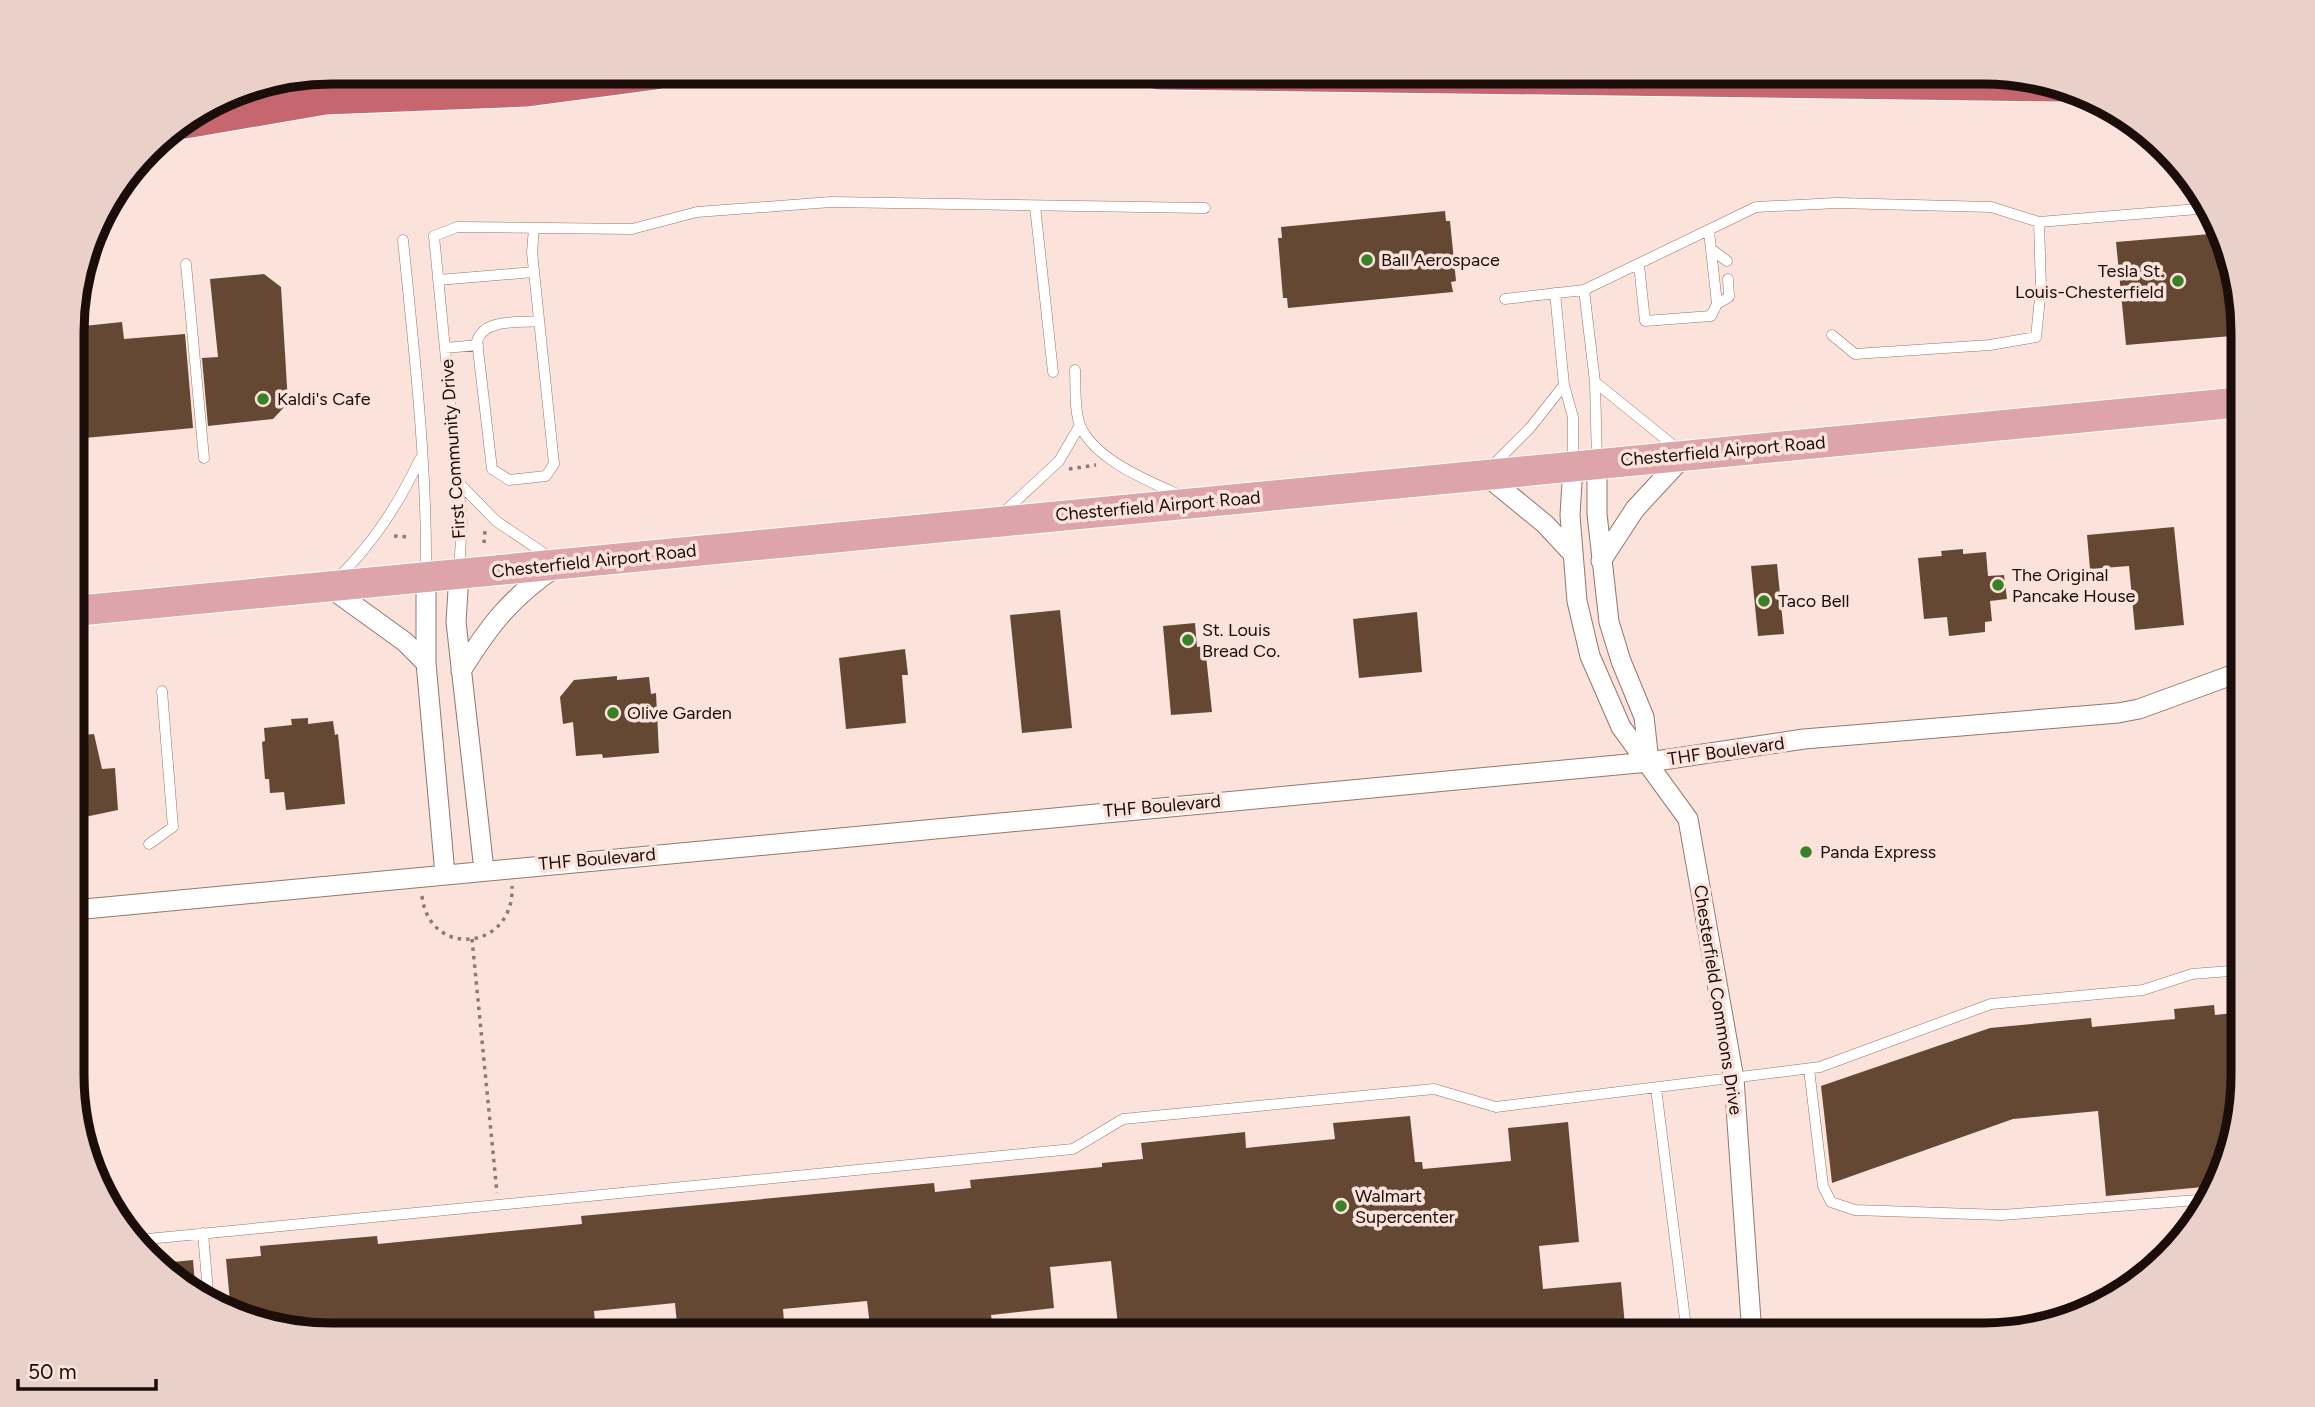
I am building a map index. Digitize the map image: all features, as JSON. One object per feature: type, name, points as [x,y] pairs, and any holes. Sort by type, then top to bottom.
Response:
[{"type":"highway","points":[[208,117],[325,97],[527,89],[565,84]]},
{"type":"main road","name":"Chesterfield Airport Road","points":[[84,610],[2230,403]]},
{"type":"street","points":[[1601,561],[1635,509],[1685,454]]},
{"type":"street","name":"Chesterfield Commons Drive","points":[[1585,464],[1570,515],[1578,610],[1590,656],[1621,727],[1688,819],[1734,1079],[1751,1323]]},
{"type":"street","name":"Chesterfield Commons Drive","points":[[1585,464],[1597,514],[1609,622],[1644,718],[1649,762]]},
{"type":"street","points":[[1484,474],[1545,524],[1573,554]]},
{"type":"street","points":[[461,671],[506,606],[525,588],[560,564]]},
{"type":"street","name":"First Community Drive","points":[[459,574],[456,622],[484,870]]},
{"type":"street","name":"First Community Drive","points":[[426,575],[426,663],[445,874]]},
{"type":"street","points":[[329,587],[405,642],[426,663]]},
{"type":"street","name":"THF Boulevard","points":[[84,909],[1649,762],[1804,739],[2118,713],[2139,709],[2230,676]]},
{"type":"lane","points":[[539,321],[488,326],[481,332],[478,345],[492,469],[509,480],[546,476],[554,464],[534,272],[534,228],[632,229],[697,212],[831,202],[1205,208]]},
{"type":"lane","points":[[1505,299],[1584,290],[1756,207],[1837,203],[1991,207],[2039,222],[2198,209]]},
{"type":"lane","points":[[1035,206],[1053,372]]},
{"type":"lane","points":[[1832,335],[1855,354],[1990,345],[2036,337],[2041,288],[2039,222]]},
{"type":"lane","name":"First Community Drive","points":[[459,574],[462,523],[434,236],[457,226],[534,228]]},
{"type":"lane","points":[[1639,265],[1645,321],[1711,316],[1717,304],[1709,231]]},
{"type":"lane","name":"First Community Drive","points":[[403,240],[427,528],[426,575]]},
{"type":"lane","points":[[1711,249],[1727,261]]},
{"type":"lane","points":[[186,264],[204,458]]},
{"type":"lane","points":[[438,280],[534,272]]},
{"type":"lane","points":[[1717,304],[1729,297],[1728,279]]},
{"type":"lane","points":[[1584,290],[1595,382],[1585,464]]},
{"type":"lane","points":[[1555,293],[1564,385],[1585,464]]},
{"type":"lane","points":[[445,348],[478,345]]},
{"type":"lane","points":[[993,522],[1059,461],[1080,425],[1075,370]]},
{"type":"lane","points":[[1595,382],[1685,454]]},
{"type":"lane","points":[[1484,474],[1531,428],[1564,385]]},
{"type":"lane","points":[[1080,425],[1115,462],[1198,503]]},
{"type":"lane","points":[[329,587],[369,547],[397,507],[421,459]]},
{"type":"lane","points":[[457,481],[477,505],[496,521],[560,564]]},
{"type":"lane","points":[[149,844],[173,827],[162,691]]},
{"type":"lane","points":[[145,1239],[1073,1149],[1123,1119],[1434,1088],[1496,1107],[1734,1079],[1809,1069],[1991,1004],[2143,990],[2192,974],[2231,971]]},
{"type":"lane","points":[[1809,1069],[1823,1186],[1831,1202],[1855,1210],[2002,1215],[2197,1200]]},
{"type":"lane","points":[[1656,1088],[1685,1323]]},
{"type":"lane","points":[[203,1233],[208,1290]]},
{"type":"path","points":[[1063,470],[1101,465]]},
{"type":"path","points":[[484,543],[485,530]]},
{"type":"path","points":[[473,533],[483,536]]},
{"type":"path","points":[[394,536],[410,537]]},
{"type":"path","points":[[420,877],[424,906],[431,922],[448,936],[461,940],[472,939],[486,936],[502,925],[510,912],[511,868]]},
{"type":"path","points":[[472,939],[498,1190],[495,1205]]},
{"type":"building","name":"Ball Aerospace","points":[[1445,211],[1446,221],[1450,221],[1456,281],[1451,282],[1453,292],[1288,308],[1287,298],[1283,298],[1278,238],[1282,238],[1281,227]]},
{"type":"building","name":"Tesla St. Louis-Chesterfield","points":[[2211,234],[2226,283],[2230,336],[2126,345],[2116,242]]},
{"type":"building","points":[[264,274],[281,287],[288,403],[273,419],[208,426],[202,358],[218,357],[210,279]]},
{"type":"building","points":[[122,322],[124,339],[185,334],[193,428],[84,438],[84,326]]},
{"type":"building","points":[[2174,527],[2184,625],[2135,630],[2129,566],[2090,569],[2087,535]]},
{"type":"building","points":[[1963,549],[1963,554],[1986,552],[1988,576],[2004,575],[2007,599],[1990,601],[1992,621],[1985,622],[1985,632],[1949,636],[1947,617],[1924,619],[1918,558],[1942,556],[1941,551]]},
{"type":"building","points":[[1777,564],[1784,634],[1758,636],[1751,566]]},
{"type":"building","points":[[1060,610],[1072,728],[1022,733],[1010,615]]},
{"type":"building","points":[[1417,612],[1422,672],[1359,678],[1353,619]]},
{"type":"building","points":[[1195,623],[1197,647],[1205,646],[1212,712],[1171,715],[1163,626]]},
{"type":"building","points":[[905,649],[908,675],[902,675],[906,723],[846,729],[839,658]]},
{"type":"building","points":[[617,676],[617,680],[649,677],[651,694],[656,693],[659,753],[603,758],[602,754],[576,756],[573,722],[563,724],[560,697],[574,680]]},
{"type":"building","points":[[308,718],[308,724],[333,721],[335,735],[338,734],[345,804],[286,810],[284,792],[270,793],[269,779],[265,779],[262,742],[265,741],[264,728],[292,725],[291,719]]},
{"type":"building","points":[[94,734],[102,769],[115,768],[118,810],[84,817],[84,735]]},
{"type":"building","points":[[2214,1005],[2215,1015],[2231,1013],[2229,1108],[2218,1155],[2204,1187],[2106,1196],[2098,1111],[2013,1119],[1832,1183],[1821,1086],[1990,1028],[2091,1018],[2092,1027],[2175,1019],[2174,1009]]},
{"type":"building","points":[[1410,1116],[1415,1162],[1422,1162],[1423,1169],[1511,1161],[1508,1128],[1568,1122],[1579,1242],[1539,1246],[1543,1289],[1621,1282],[1625,1323],[1118,1323],[1111,1261],[1050,1267],[1054,1308],[991,1315],[992,1323],[870,1323],[867,1301],[783,1309],[784,1323],[677,1323],[675,1303],[594,1311],[595,1323],[332,1323],[299,1321],[268,1315],[230,1301],[226,1259],[261,1256],[260,1246],[377,1236],[378,1244],[582,1224],[581,1216],[934,1183],[935,1192],[971,1188],[970,1180],[1102,1167],[1102,1163],[1143,1159],[1141,1143],[1245,1132],[1246,1148],[1335,1139],[1333,1123]]},
{"type":"building","points":[[193,1260],[195,1282],[181,1272],[168,1262]]},
{"type":"place","name":"Ball Aerospace","points":[[1367,260]]},
{"type":"place","name":"Tesla St. Louis-Chesterfield","points":[[2178,281]]},
{"type":"place","name":"Kaldi's Cafe","points":[[263,399]]},
{"type":"place","name":"The Original Pancake House","points":[[1998,585]]},
{"type":"place","name":"Taco Bell","points":[[1764,601]]},
{"type":"place","name":"St. Louis Bread Co.","points":[[1188,640]]},
{"type":"place","name":"Olive Garden","points":[[613,713]]},
{"type":"place","name":"Panda Express","points":[[1806,852]]},
{"type":"place","name":"Walmart Supercenter","points":[[1341,1206]]}]
